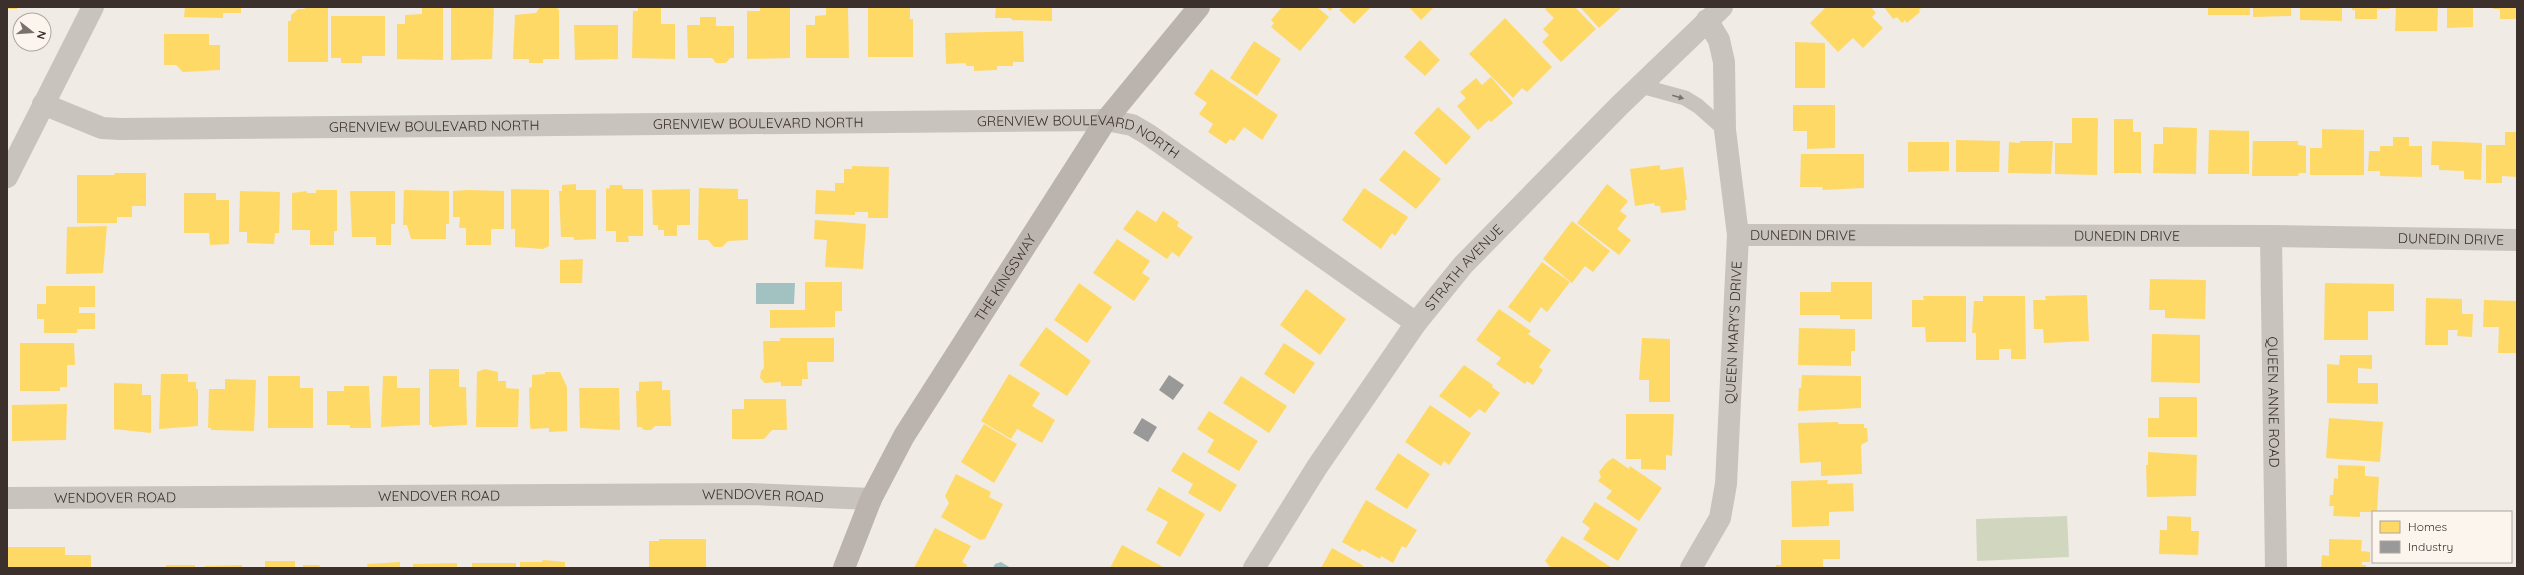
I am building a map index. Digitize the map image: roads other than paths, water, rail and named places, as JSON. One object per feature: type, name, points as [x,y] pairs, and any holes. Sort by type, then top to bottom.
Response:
[{"type":"street","points":[[7,177],[93,7]]},
{"type":"street","name":"THE KINGSWAY","points":[[844,568],[871,499],[904,436],[1106,120],[1199,7]]},
{"type":"street","name":"STRATH AVENUE","points":[[1254,568],[1309,480],[1416,323],[1463,265],[1641,86],[1715,14]]},
{"type":"street","name":"QUEEN MARY'S DRIVE","points":[[1691,568],[1720,518],[1726,484],[1738,235],[1725,130],[1724,62],[1715,14]]},
{"type":"street","name":"GRENVIEW BOULEVARD NORTH","points":[[43,104],[102,128],[120,129],[1106,120],[1132,126],[1149,135],[1416,323]]},
{"type":"street","name":"DUNEDIN DRIVE","points":[[1738,235],[2271,236],[2517,240]]},
{"type":"street","name":"QUEEN ANNE ROAD","points":[[2271,236],[2276,568]]},
{"type":"street","name":"WENDOVER ROAD","points":[[7,498],[750,494],[871,499]]},
{"type":"lane","points":[[1641,86],[1685,98],[1698,106],[1725,130]]},
{"type":"water","points":[[756,283],[795,283],[794,304],[756,304]]},
{"type":"water","points":[[1001,562],[1011,568],[993,568],[995,564]]}]
